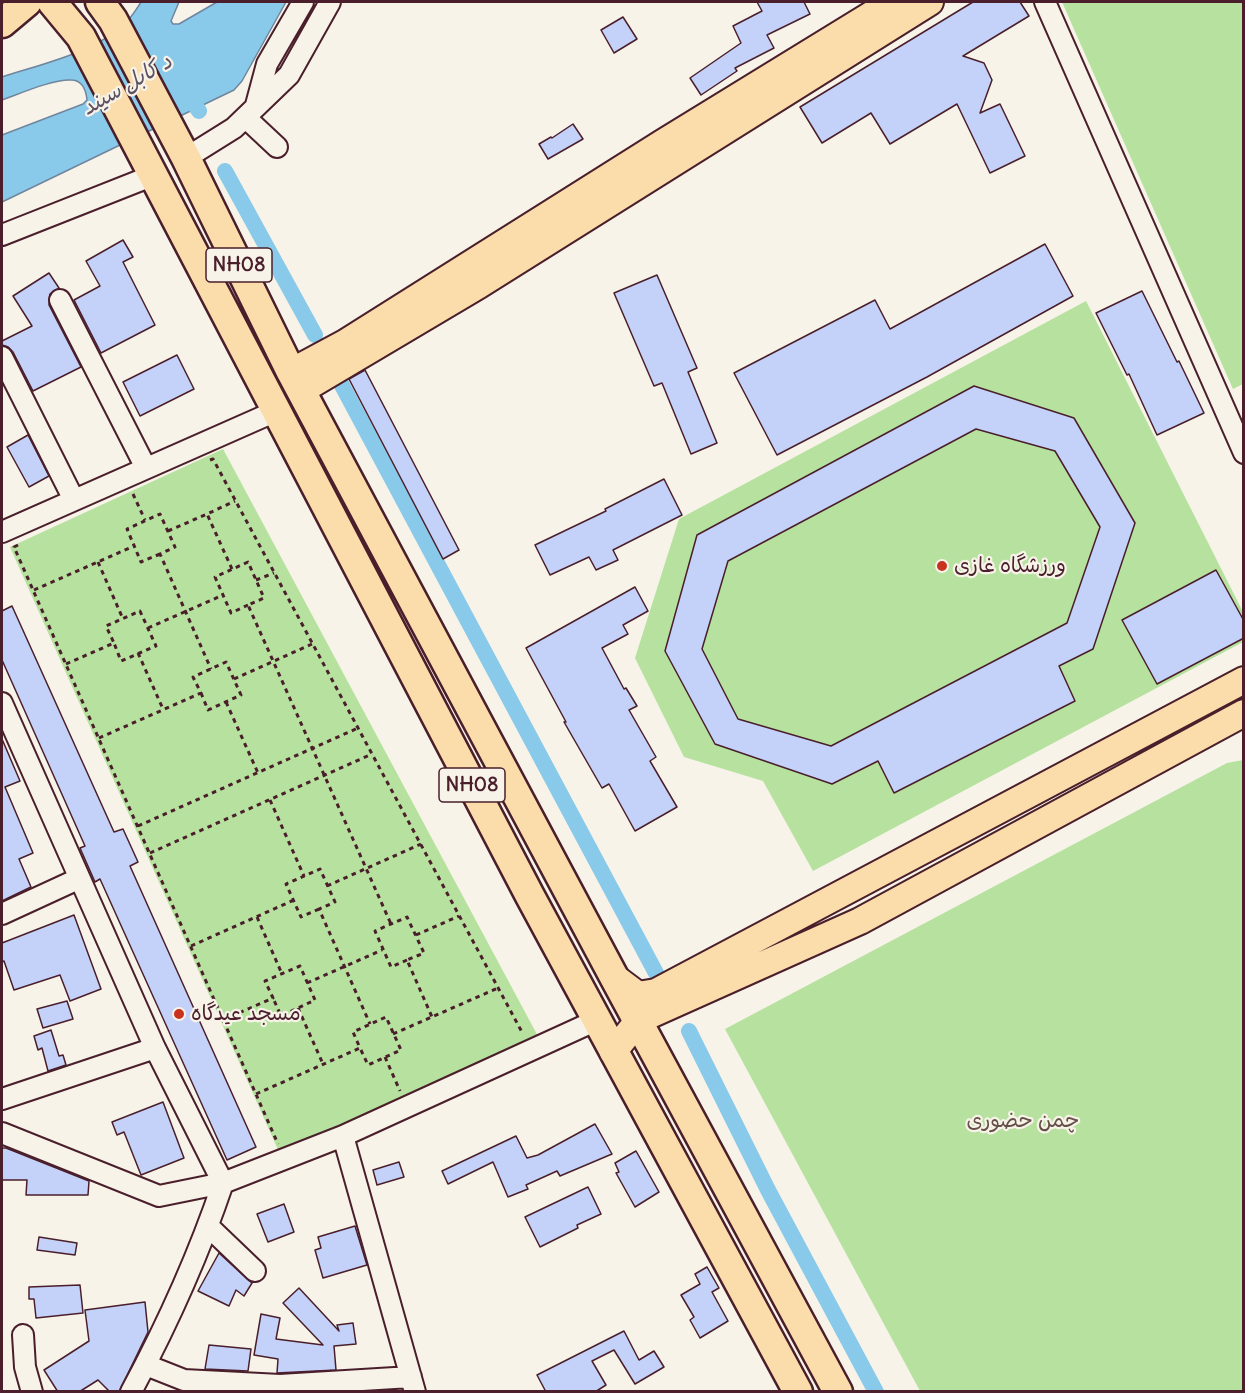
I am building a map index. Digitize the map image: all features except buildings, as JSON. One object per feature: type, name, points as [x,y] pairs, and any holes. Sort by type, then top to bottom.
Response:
[{"type":"highway","points":[[2,24],[27,2]]},
{"type":"highway","name":"NH08","points":[[52,2],[81,37],[530,896],[798,1392]]},
{"type":"highway","name":"NH08","points":[[106,11],[186,158],[296,381],[838,1392]]},
{"type":"highway","points":[[530,896],[554,864]]},
{"type":"main road","points":[[296,381],[345,343],[664,142],[892,2]]},
{"type":"main road","points":[[296,381],[479,285],[930,2]]},
{"type":"main road","points":[[614,977],[639,995],[656,992],[1244,681]]},
{"type":"main road","points":[[613,1052],[639,1020],[860,921],[1244,713]]},
{"type":"street","points":[[250,113],[267,64],[303,2]]},
{"type":"street","points":[[186,158],[208,145],[250,113],[289,75],[330,2]]},
{"type":"street","points":[[1045,2],[1244,453]]},
{"type":"street","points":[[250,113],[278,147]]},
{"type":"street","points":[[2,235],[154,175]]},
{"type":"street","points":[[60,300],[146,468]]},
{"type":"street","points":[[2,357],[74,500]]},
{"type":"street","points":[[2,531],[276,411]]},
{"type":"street","points":[[2,704],[155,1048],[223,1183],[208,1226],[146,1365],[131,1392]]},
{"type":"street","points":[[2,914],[78,879]]},
{"type":"street","points":[[2,1133],[159,1196],[223,1183],[343,1136],[597,1020]]},
{"type":"street","points":[[2,1099],[155,1048]]},
{"type":"street","points":[[146,1365],[184,1380],[269,1384],[413,1384],[343,1136]]},
{"type":"street","points":[[208,1226],[255,1271]]},
{"type":"street","points":[[23,1335],[25,1367],[32,1392]]},
{"type":"path","points":[[213,459],[526,1039]]},
{"type":"path","points":[[133,494],[145,520]]},
{"type":"path","points":[[168,531],[235,501]]},
{"type":"path","points":[[160,514],[168,531],[175,547],[141,562],[127,529],[160,514]]},
{"type":"path","points":[[207,514],[232,569]]},
{"type":"path","points":[[34,590],[134,546]]},
{"type":"path","points":[[14,547],[279,1146]]},
{"type":"path","points":[[159,554],[211,669]]},
{"type":"path","points":[[98,562],[123,619]]},
{"type":"path","points":[[248,562],[256,580],[264,598],[231,612],[215,577],[248,562]]},
{"type":"path","points":[[256,580],[274,573]]},
{"type":"path","points":[[148,628],[223,595]]},
{"type":"path","points":[[248,605],[391,924]]},
{"type":"path","points":[[140,611],[156,645],[121,661],[106,626],[123,619],[140,611]]},
{"type":"path","points":[[66,664],[114,643]]},
{"type":"path","points":[[234,679],[312,644]]},
{"type":"path","points":[[138,653],[164,710]]},
{"type":"path","points":[[226,662],[241,695],[208,710],[193,677],[211,669],[226,662]]},
{"type":"path","points":[[99,738],[201,693]]},
{"type":"path","points":[[226,702],[258,773]]},
{"type":"path","points":[[138,826],[358,728]]},
{"type":"path","points":[[150,853],[372,754]]},
{"type":"path","points":[[270,800],[304,876]]},
{"type":"path","points":[[327,886],[421,844]]},
{"type":"path","points":[[320,869],[327,886],[334,902],[301,917],[286,884],[320,869]]},
{"type":"path","points":[[190,946],[294,900]]},
{"type":"path","points":[[319,909],[370,1024]]},
{"type":"path","points":[[416,935],[459,916]]},
{"type":"path","points":[[257,917],[282,974]]},
{"type":"path","points":[[407,917],[416,935],[424,953],[391,968],[375,932],[407,917]]},
{"type":"path","points":[[307,983],[383,950]]},
{"type":"path","points":[[407,960],[432,1017]]},
{"type":"path","points":[[300,966],[315,1000],[281,1016],[265,981],[282,974],[300,966]]},
{"type":"path","points":[[393,1034],[498,988]]},
{"type":"path","points":[[223,1020],[273,998]]},
{"type":"path","points":[[298,1008],[323,1065]]},
{"type":"path","points":[[386,1017],[400,1050],[368,1065],[353,1032],[370,1024],[386,1017]]},
{"type":"path","points":[[256,1094],[360,1048]]},
{"type":"path","points":[[385,1057],[401,1093]]},
{"type":"green space","points":[[1062,2],[1243,2],[1243,384],[1233,389]]},
{"type":"green space","name":"ورزشگاه غازی","points":[[1086,301],[1243,612],[1243,642],[813,871],[763,781],[684,757],[635,658],[679,519]]},
{"type":"green space","points":[[223,449],[540,1040],[279,1152],[10,547]]},
{"type":"green space","name":"چمن حضوری","points":[[1243,760],[1243,1391],[920,1391],[725,1029],[1227,763]]},
{"type":"water","name":"د کابل سيند","points":[[141,2],[179,2],[171,21],[173,24],[179,24],[217,2],[286,2],[242,81],[234,90],[2,202],[2,135],[83,104],[87,100],[83,86],[75,80],[64,80],[2,100],[2,77],[69,56],[102,41],[128,20]]},
{"type":"waterway","points":[[184,89],[199,111]]},
{"type":"waterway","points":[[225,171],[315,335]]},
{"type":"waterway","points":[[337,376],[656,973]]},
{"type":"waterway","points":[[689,1031],[768,1190],[876,1392]]},
{"type":"place","name":"ورزشگاه غازی","points":[[942,566]]},
{"type":"place","name":"مسجد عیدگاه","points":[[179,1014]]}]
